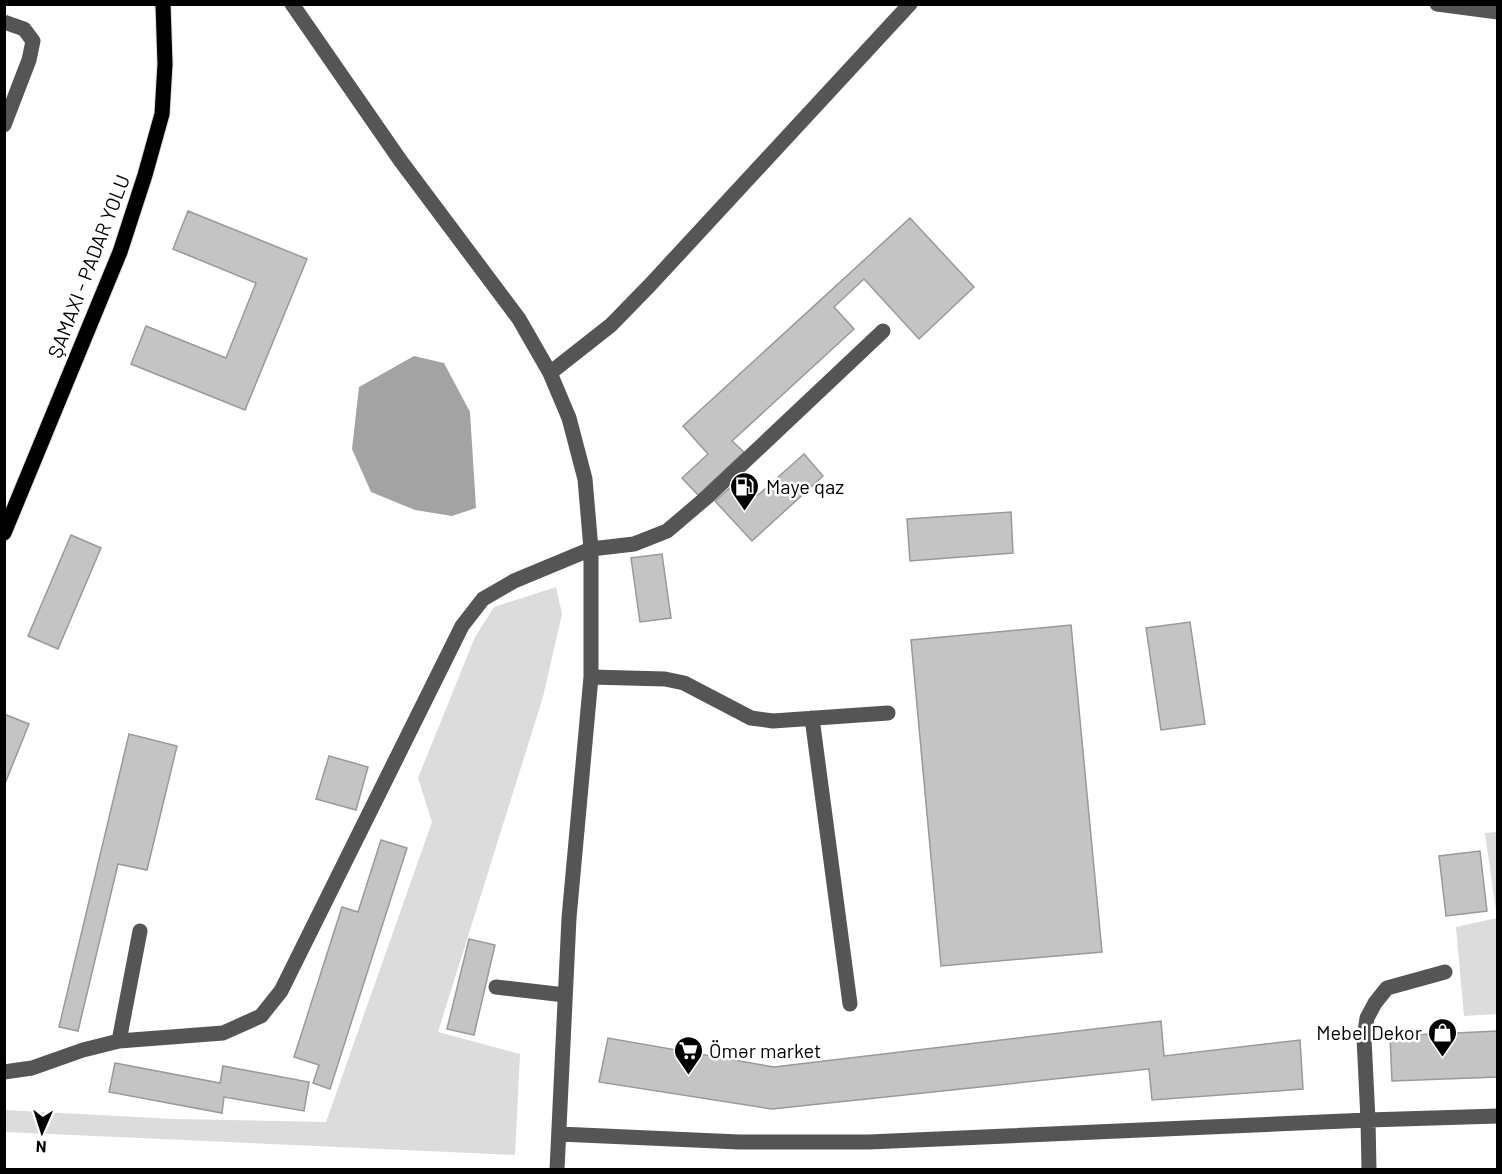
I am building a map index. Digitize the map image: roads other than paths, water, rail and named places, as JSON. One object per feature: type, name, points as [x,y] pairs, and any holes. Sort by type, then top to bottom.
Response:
[{"type":"main road","points":[[4,533],[120,252],[146,175],[162,114],[165,64],[163,4]]},
{"type":"lane","points":[[292,4],[400,160],[519,319],[550,373],[569,418],[585,478],[591,549],[591,677],[565,995],[557,1170]]},
{"type":"lane","points":[[550,373],[611,325],[910,4]]},
{"type":"lane","points":[[1437,4],[1497,12]]},
{"type":"lane","points":[[4,22],[24,29],[33,41],[29,60],[4,125]]},
{"type":"lane","points":[[4,1072],[32,1068],[82,1050],[118,1041],[223,1032],[261,1016],[281,991],[462,626],[483,599],[514,581],[591,549],[634,544],[666,531],[707,497],[883,331]]},
{"type":"lane","points":[[591,677],[665,679],[684,683],[703,695],[751,718],[773,720],[888,713]]},
{"type":"lane","points":[[812,718],[850,1004]]},
{"type":"lane","points":[[118,1041],[140,931]]},
{"type":"lane","points":[[1369,1170],[1364,1038],[1367,1018],[1387,988],[1445,972]]},
{"type":"lane","points":[[496,987],[565,995]]},
{"type":"lane","points":[[559,1134],[739,1142],[869,1142],[1497,1116]]},
{"type":"place","name":"Maye qaz","points":[[745,512]]},
{"type":"place","name":"Mebel Dekor","points":[[1443,1058]]},
{"type":"place","name":"Ömər market","points":[[688,1076]]}]
